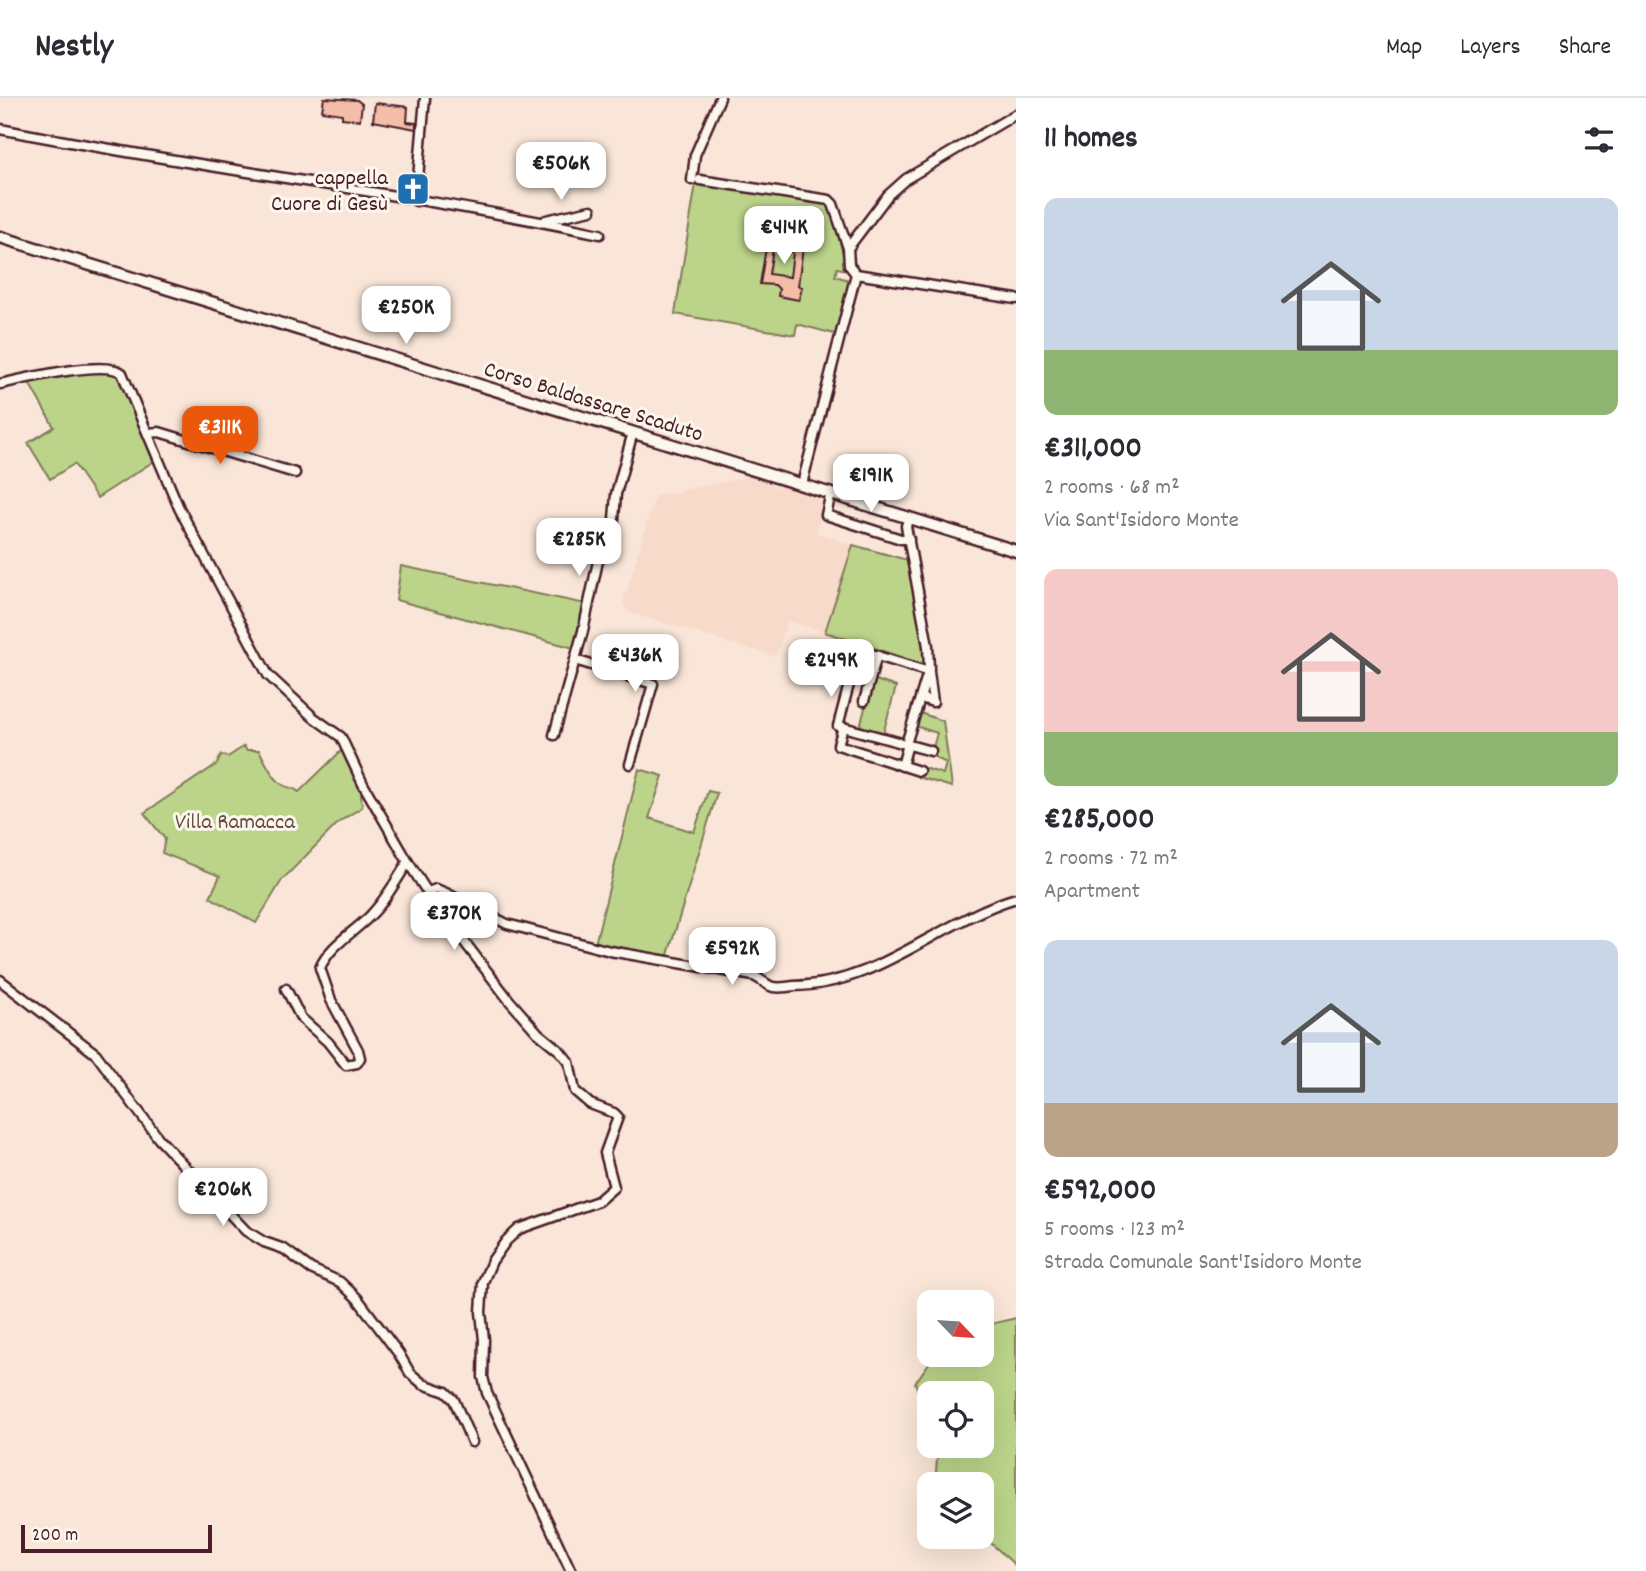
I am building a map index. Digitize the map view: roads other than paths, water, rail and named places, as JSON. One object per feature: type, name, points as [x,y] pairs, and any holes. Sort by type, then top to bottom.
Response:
[{"type":"street","points":[[416,201],[425,98]]},
{"type":"street","points":[[720,98],[695,155],[696,180],[829,200],[833,204],[848,248],[849,265],[856,274],[1016,299]]},
{"type":"street","points":[[848,248],[888,195],[906,179],[1016,114]]},
{"type":"street","points":[[0,129],[600,234]]},
{"type":"street","points":[[537,221],[591,210]]},
{"type":"street","name":"Corso Baldassare Scaduto","points":[[0,237],[1016,551]]},
{"type":"street","points":[[802,484],[856,274]]},
{"type":"street","points":[[0,384],[60,371],[118,369],[125,376],[179,508],[268,675],[313,717],[341,737],[358,775],[428,892],[509,1000],[569,1062],[575,1091],[590,1104],[618,1117],[605,1153],[614,1187],[598,1201],[519,1229],[506,1241],[482,1282],[483,1377],[487,1393],[571,1571]]},
{"type":"street","points":[[148,433],[159,432],[295,473]]},
{"type":"street","points":[[554,735],[598,561],[609,548],[614,532],[616,494],[633,432]]},
{"type":"street","points":[[831,493],[827,516],[901,539],[909,539]]},
{"type":"street","points":[[902,766],[929,672],[928,646],[906,526],[909,517]]},
{"type":"street","points":[[929,672],[858,650],[838,726],[931,751]]},
{"type":"street","points":[[864,701],[877,655]]},
{"type":"street","points":[[575,660],[653,684],[630,764]]},
{"type":"street","points":[[843,727],[838,745],[919,771]]},
{"type":"street","points":[[286,989],[301,1018],[328,1042],[339,1060],[346,1065],[357,1063],[360,1058],[358,1050],[335,1008],[320,968],[329,952],[376,909],[408,862]]},
{"type":"street","points":[[428,892],[436,889],[446,893],[507,924],[610,951],[754,976],[774,987],[813,986],[848,978],[895,958],[984,909],[1016,898]]},
{"type":"street","points":[[0,980],[96,1054],[159,1139],[246,1231],[264,1242],[284,1249],[311,1269],[340,1282],[357,1298],[410,1373],[424,1384],[446,1392],[454,1400],[472,1442]]},
{"type":"place","name":"cappella Cuore di Gesù","points":[[413,189]]},
{"type":"park label","name":"Villa Ramacca","points":[[235,820]]}]
